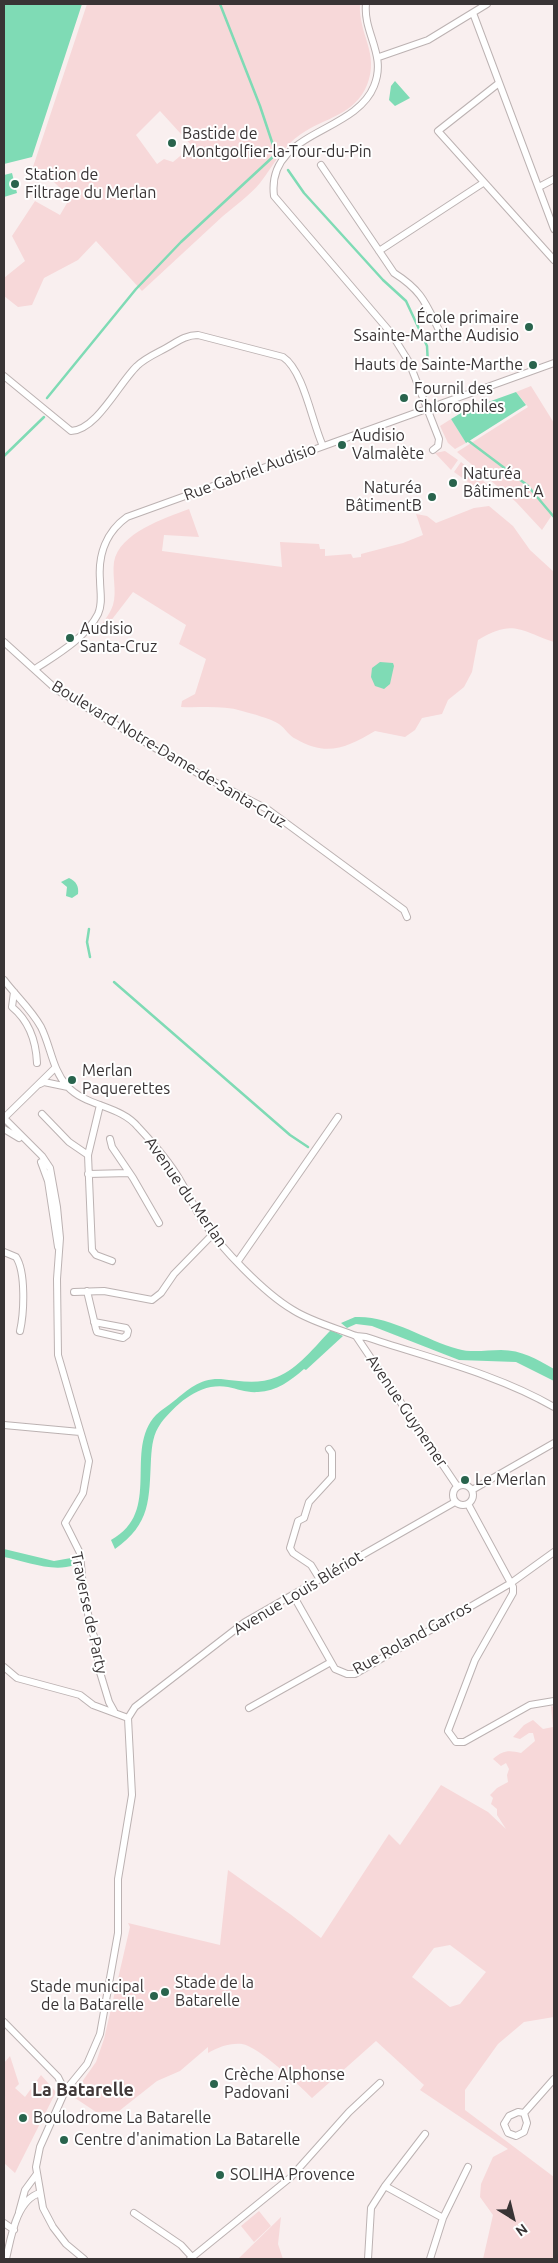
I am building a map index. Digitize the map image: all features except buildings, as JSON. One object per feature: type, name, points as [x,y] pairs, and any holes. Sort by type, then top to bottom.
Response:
[{"type":"street","points":[[366,4],[365,12],[378,58],[377,77],[369,96],[352,114],[311,135],[283,160],[273,181],[274,196],[391,333],[409,362],[439,439],[438,446],[433,450]]},
{"type":"street","points":[[378,58],[428,40],[486,4]]},
{"type":"street","points":[[473,13],[554,229]]},
{"type":"street","points":[[499,83],[438,131],[554,260]]},
{"type":"street","points":[[321,166],[394,273],[417,290],[442,336]]},
{"type":"street","points":[[539,187],[554,179]]},
{"type":"street","points":[[379,251],[483,183]]},
{"type":"street","points":[[4,376],[71,431],[80,431],[87,426],[138,364],[181,339],[190,335],[198,335],[283,357],[288,361],[298,378],[323,446]]},
{"type":"street","name":"Rue Gabriel Audisio","points":[[35,669],[77,638],[97,615],[102,597],[100,579],[102,553],[109,535],[120,522],[135,512],[554,363]]},
{"type":"street","name":"Boulevard Notre-Dame-de-Santa-Cruz","points":[[4,642],[57,690],[199,774],[267,809],[404,910],[407,917]]},
{"type":"street","name":"Avenue du Merlan","points":[[4,980],[31,1010],[42,1029],[55,1068],[68,1087],[100,1105],[120,1113],[137,1125],[174,1170],[201,1218],[213,1234],[238,1261],[284,1304],[299,1313],[348,1333],[366,1337],[494,1380],[523,1391],[554,1407]]},
{"type":"street","points":[[14,992],[12,1007],[23,1016],[28,1025],[36,1051],[37,1063]]},
{"type":"street","points":[[4,1118],[55,1068]]},
{"type":"street","points":[[39,1084],[44,1082],[68,1087]]},
{"type":"street","points":[[100,1105],[88,1155],[92,1250],[96,1255],[112,1261]]},
{"type":"street","points":[[42,1114],[70,1142],[88,1155]]},
{"type":"street","points":[[238,1261],[338,1117]]},
{"type":"street","name":"Traverse de Party","points":[[4,1118],[12,1128],[36,1147],[50,1168],[60,1238],[58,1251],[58,1355],[80,1432],[88,1451],[89,1461],[83,1493],[65,1523],[80,1553],[83,1588],[91,1629],[96,1641],[99,1668],[108,1702],[114,1711]]},
{"type":"street","name":"Traverse de Party","points":[[4,1129],[33,1150],[45,1168],[58,1251]]},
{"type":"street","points":[[110,1139],[112,1147],[159,1223]]},
{"type":"street","points":[[88,1174],[129,1173]]},
{"type":"street","points":[[74,1292],[110,1292],[152,1300],[213,1234]]},
{"type":"street","points":[[4,1252],[16,1257],[21,1267],[23,1316],[20,1331]]},
{"type":"street","points":[[87,1291],[94,1322],[100,1333],[123,1338],[127,1336],[128,1330],[126,1328],[94,1322]]},
{"type":"street","name":"Avenue Guynemer","points":[[356,1336],[457,1486]]},
{"type":"street","points":[[4,1425],[80,1432]]},
{"type":"street","points":[[475,1489],[464,1485],[457,1486],[452,1495],[455,1502],[462,1506],[468,1504],[472,1500],[475,1489],[554,1443]]},
{"type":"street","points":[[319,1578],[311,1565],[293,1553],[290,1548],[298,1521],[304,1518],[310,1502],[332,1477],[332,1453],[329,1449]]},
{"type":"street","name":"Avenue Louis Blériot","points":[[128,1718],[136,1707],[245,1622],[455,1502]]},
{"type":"street","points":[[468,1504],[510,1583],[513,1593],[488,1634],[475,1660],[448,1731],[456,1742],[464,1742],[530,1704],[554,1701]]},
{"type":"street","name":"Rue Roland Garros","points":[[293,1595],[331,1662],[340,1672],[355,1674],[510,1583],[554,1552]]},
{"type":"street","points":[[249,1708],[331,1662]]},
{"type":"street","points":[[4,1667],[17,1678],[80,1695],[93,1705],[114,1711],[128,1718],[132,1795],[118,1879],[118,1933],[100,2034],[87,2064],[65,2091],[40,2147],[36,2175],[43,2208],[58,2236],[84,2259]]},
{"type":"street","points":[[4,2022],[58,2077],[65,2091]]},
{"type":"street","points":[[524,2113],[554,2079]]},
{"type":"street","points":[[134,2213],[181,2245],[191,2258],[291,2177],[350,2112],[380,2083]]},
{"type":"street","points":[[368,2259],[372,2208],[385,2186],[425,2134]]},
{"type":"street","points":[[430,2259],[443,2218],[468,2167]]},
{"type":"street","points":[[6,2259],[25,2190],[36,2175]]},
{"type":"street","points":[[385,2186],[443,2218]]},
{"type":"street","points":[[17,2221],[30,2196],[40,2193]]},
{"type":"street","points":[[4,2223],[14,2230]]},
{"type":"shaded area","name":"Station de Filtrage du Merlan","points":[[4,4],[82,4],[32,157],[4,164]]},
{"type":"shaded area","points":[[87,4],[360,4],[360,15],[371,63],[367,85],[362,95],[355,103],[338,115],[294,139],[283,150],[252,192],[223,216],[142,291],[96,241],[78,260],[44,278],[32,305],[18,307],[4,296],[4,278],[25,261],[12,236],[35,201],[60,215],[70,198],[50,178],[30,176]],"holes":[[[160,111],[192,146],[173,162],[164,159],[157,164],[136,135]]]},
{"type":"shaded area","points":[[395,81],[410,98],[395,106],[389,100],[391,86]]},
{"type":"shaded area","points":[[12,173],[17,193],[4,197],[4,175]]},
{"type":"shaded area","points":[[531,386],[554,423],[554,512],[542,530],[516,502],[457,452],[528,407],[516,392]]},
{"type":"shaded area","points":[[516,392],[526,405],[466,443],[451,419],[466,410]]},
{"type":"shaded area","points":[[451,419],[466,443],[455,449],[448,443],[440,426]]},
{"type":"shaded area","points":[[445,451],[458,460],[451,470],[435,453]]},
{"type":"shaded area","points":[[461,462],[488,485],[482,492],[454,472]]},
{"type":"shaded area","points":[[489,506],[513,526],[530,550],[554,572],[554,642],[524,631],[508,628],[478,640],[472,672],[464,687],[448,700],[442,714],[422,718],[415,730],[405,737],[375,731],[345,746],[327,749],[317,748],[294,738],[281,726],[266,718],[227,708],[181,707],[182,701],[195,694],[206,659],[179,644],[186,625],[133,592],[100,635],[98,632],[113,605],[115,594],[114,562],[124,543],[144,528],[189,509],[199,537],[164,535],[162,551],[282,567],[280,542],[319,544],[320,549],[325,549],[325,556],[351,554],[353,558],[361,557],[361,554],[403,543],[423,535],[416,514],[427,516],[436,523],[474,508]]},
{"type":"shaded area","points":[[380,662],[393,663],[394,666],[390,684],[384,689],[375,686],[371,677],[372,668]]},
{"type":"shaded area","points":[[69,878],[75,882],[78,889],[78,894],[72,898],[66,896],[67,887],[61,882]]},
{"type":"shaded area","points":[[355,1317],[381,1320],[463,1350],[509,1350],[522,1353],[554,1369],[554,1381],[516,1362],[459,1360],[372,1326],[356,1324],[347,1328],[341,1323]]},
{"type":"shaded area","points":[[331,1330],[343,1336],[306,1370],[304,1369],[283,1385],[271,1390],[258,1392],[218,1386],[208,1388],[190,1396],[174,1408],[158,1427],[155,1436],[152,1449],[150,1486],[146,1510],[142,1520],[127,1540],[115,1549],[111,1540],[127,1528],[135,1514],[141,1480],[142,1445],[147,1429],[156,1415],[190,1389],[207,1380],[221,1379],[256,1382],[277,1377],[292,1369]]},
{"type":"shaded area","points":[[4,1549],[54,1561],[71,1558],[74,1565],[57,1568],[39,1566],[4,1557]]},
{"type":"shaded area","points":[[551,1706],[554,1707],[554,2017],[524,2022],[498,2044],[465,2090],[465,2110],[554,2177],[554,2259],[483,2259],[493,2215],[480,2197],[481,2184],[493,2157],[508,2149],[420,2090],[424,2085],[376,2041],[312,2098],[268,2059],[249,2046],[242,2044],[224,2046],[208,2053],[208,2047],[180,2071],[157,2081],[119,2111],[96,2112],[72,2096],[96,2062],[104,2039],[130,1927],[128,1923],[220,1945],[228,1870],[321,1938],[389,1834],[400,1845],[441,1785],[488,1812],[506,1829],[497,1815],[497,1809],[491,1804],[493,1798],[490,1795],[497,1788],[508,1782],[507,1775],[509,1769],[506,1763],[501,1766],[493,1759],[506,1752],[521,1753],[535,1741],[533,1733],[529,1733],[520,1739],[513,1737],[524,1725],[533,1720],[543,1729],[553,1727]],"holes":[[[450,1945],[486,1972],[460,2004],[450,2007],[412,1977],[434,1948]]]},
{"type":"shaded area","name":"Boulodrome La Batarelle","points":[[10,2056],[19,2084],[15,2088],[25,2097],[41,2075],[56,2092],[15,2173],[4,2163],[4,2063]]},
{"type":"shaded area","points":[[259,2211],[271,2226],[254,2242],[241,2226]]},
{"type":"shaded area","points":[[281,2217],[278,2244],[283,2259],[238,2259]]},
{"type":"waterway","points":[[47,398],[136,289],[181,242],[276,154],[260,106],[220,4]]},
{"type":"waterway","points":[[288,170],[304,193],[383,280],[406,301],[427,346],[428,365]]},
{"type":"waterway","points":[[4,456],[44,417]]},
{"type":"waterway","points":[[466,439],[527,485],[554,517]]},
{"type":"waterway","points":[[89,929],[87,942],[90,957]]},
{"type":"waterway","points":[[114,982],[290,1135],[308,1147]]},
{"type":"place","name":"Bastide de Montgolfier-la-Tour-du-Pin","points":[[172,143]]},
{"type":"place","name":"Station de Filtrage du Merlan","points":[[15,184]]},
{"type":"place","name":"École primaire Ssainte-Marthe Audisio","points":[[529,327]]},
{"type":"place","name":"Hauts de Sainte-Marthe","points":[[533,365]]},
{"type":"place","name":"Fournil des Chlorophiles","points":[[404,398]]},
{"type":"place","name":"Audisio Valmalète","points":[[342,445]]},
{"type":"place","name":"Naturéa Bâtiment A","points":[[453,483]]},
{"type":"place","name":"Naturéa BâtimentB","points":[[432,497]]},
{"type":"place","name":"Audisio Santa-Cruz","points":[[70,638]]},
{"type":"place","name":"Merlan Paquerettes","points":[[72,1080]]},
{"type":"place","name":"Le Merlan","points":[[465,1480]]},
{"type":"place","name":"Stade de la Batarelle","points":[[165,1992]]},
{"type":"place","name":"Stade municipal de la Batarelle","points":[[154,1996]]},
{"type":"place","name":"Crèche Alphonse Padovani","points":[[214,2084]]},
{"type":"place","name":"Boulodrome La Batarelle","points":[[23,2118]]},
{"type":"place","name":"Centre d'animation La Batarelle","points":[[64,2140]]},
{"type":"place","name":"SOLIHA Provence","points":[[220,2175]]},
{"type":"district","name":"La Batarelle","points":[[83,2090]]}]
